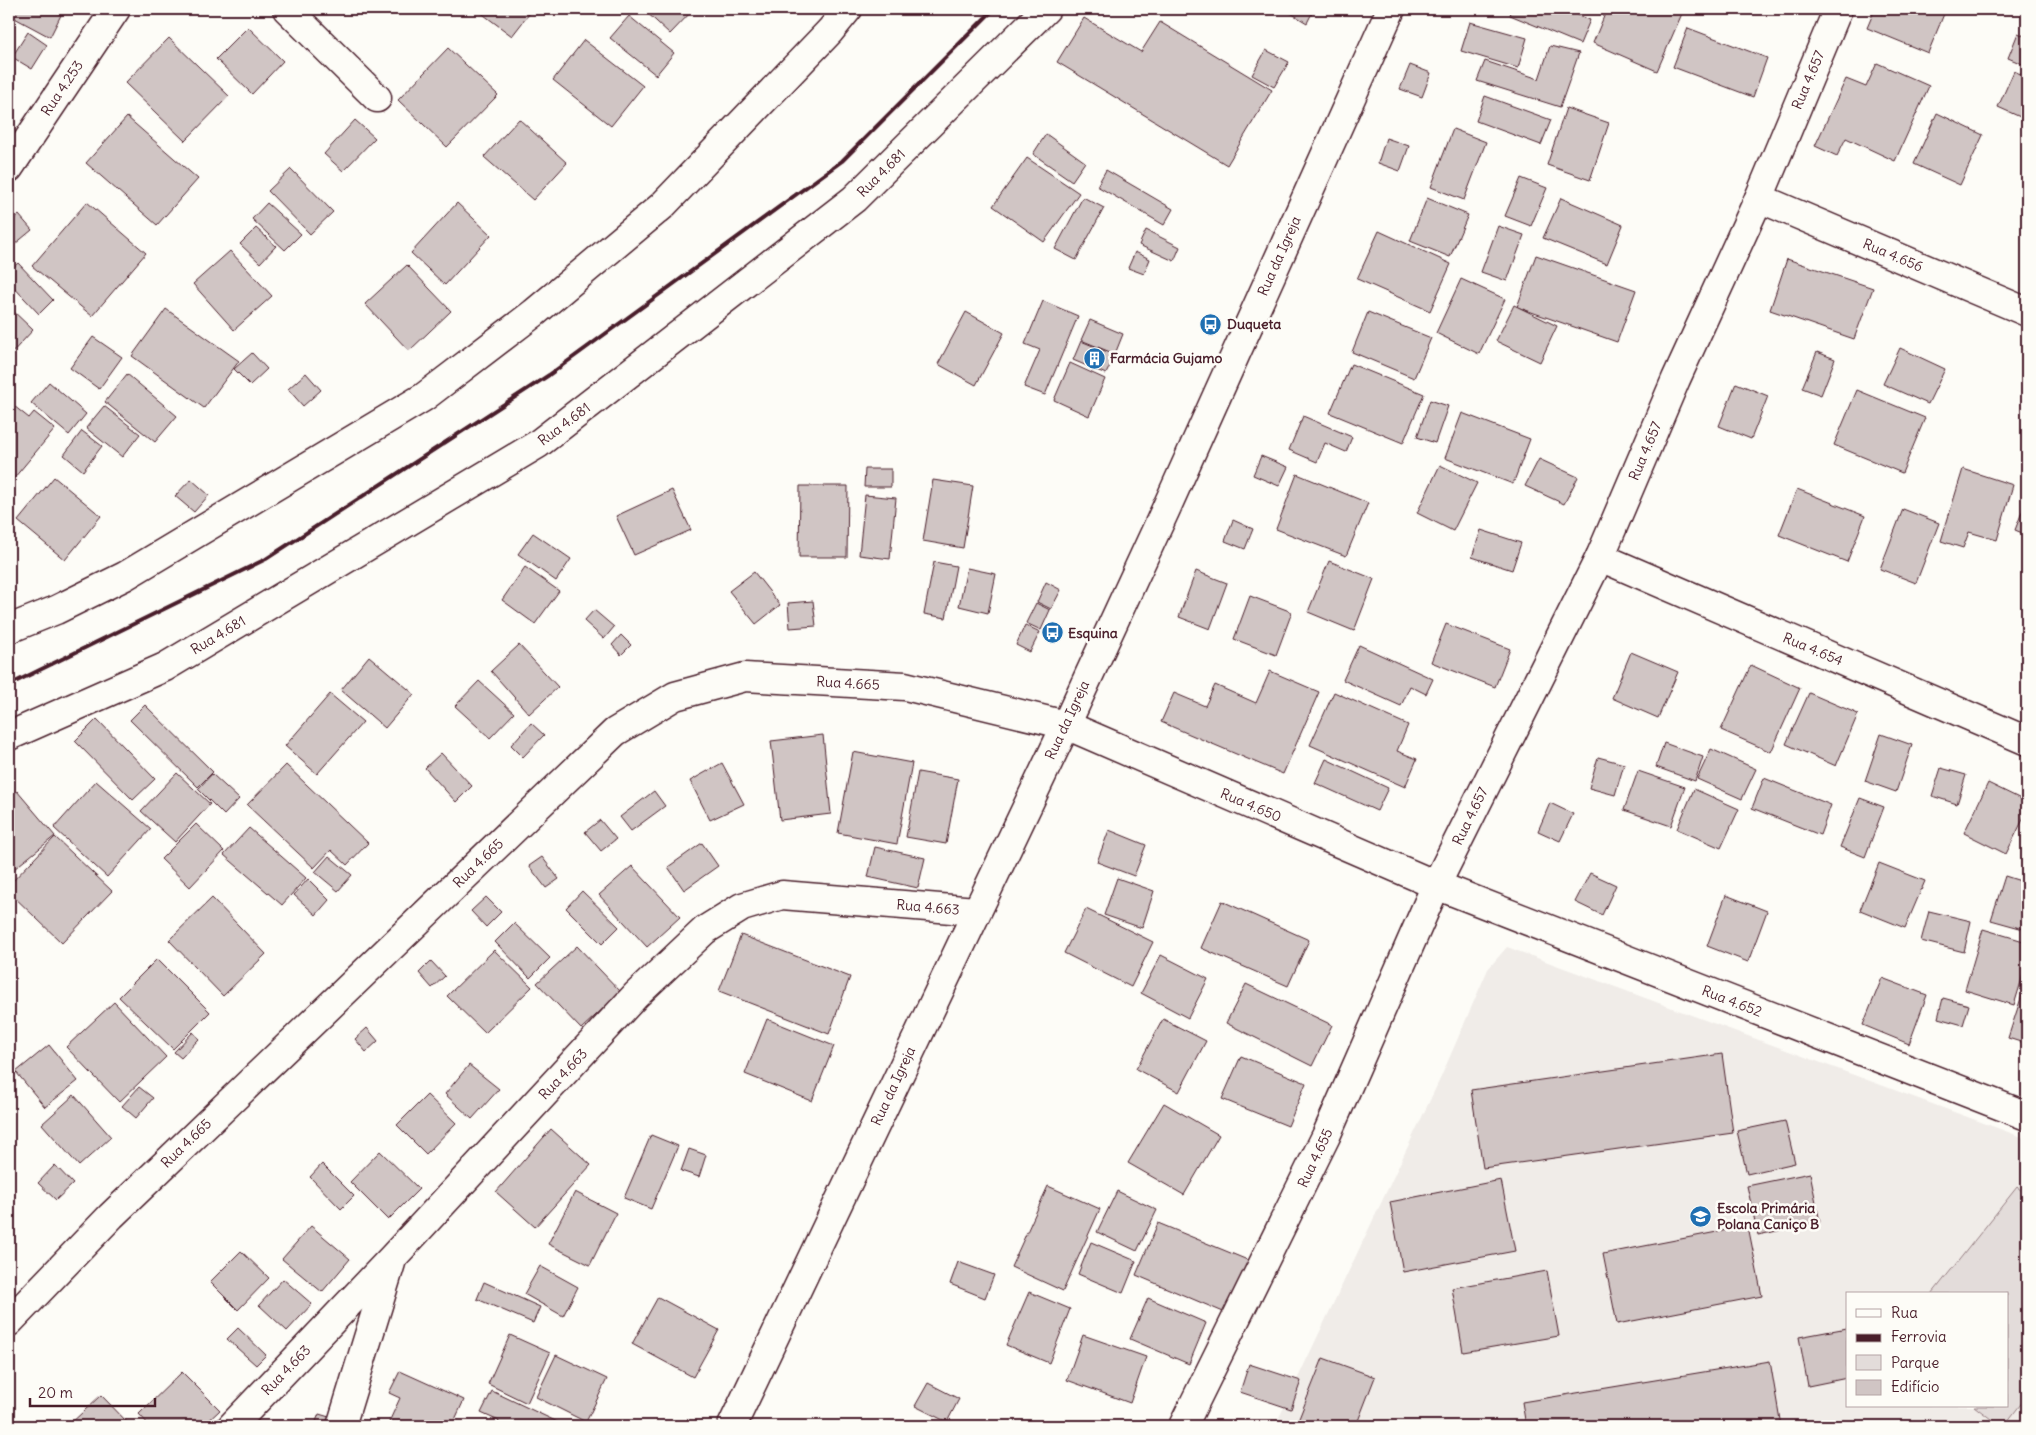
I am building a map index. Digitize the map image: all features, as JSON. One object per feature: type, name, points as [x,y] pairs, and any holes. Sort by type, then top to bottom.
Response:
[{"type":"street","name":"Rua 4.253","points":[[9,168],[116,9]]},
{"type":"street","points":[[287,9],[377,98]]},
{"type":"street","points":[[9,629],[56,610],[125,576],[424,397],[534,313],[662,206],[830,31],[848,9]]},
{"type":"street","name":"Rua 4.681","points":[[9,736],[165,667],[538,444],[854,199],[1046,9]]},
{"type":"street","name":"Rua da Igreja","points":[[732,1426],[1066,725],[1165,511],[1391,9]]},
{"type":"street","name":"Rua 4.657","points":[[1436,886],[1600,557],[1676,379],[1759,198],[1838,9]]},
{"type":"street","name":"Rua 4.656","points":[[1759,198],[2027,312]]},
{"type":"street","name":"Rua 4.654","points":[[1600,557],[2027,741]]},
{"type":"street","name":"Rua 4.665","points":[[9,1322],[118,1209],[615,732],[675,696],[745,677],[904,686],[1066,725]]},
{"type":"street","name":"Rua 4.650","points":[[1066,725],[1436,886]]},
{"type":"street","name":"Rua 4.652","points":[[1436,886],[2027,1116]]},
{"type":"street","name":"Rua 4.655","points":[[1183,1426],[1326,1136],[1436,886]]},
{"type":"street","name":"Rua 4.663","points":[[232,1426],[393,1257],[636,995],[705,930],[742,908],[782,895],[976,911]]},
{"type":"street","points":[[341,1426],[393,1257]]},
{"type":"shaded area","name":"Escola Primária Polana Caniço B","points":[[1507,947],[2027,1139],[2027,1426],[1275,1426],[1441,1077],[1488,969]]},
{"type":"green space","points":[[2017,1187],[2027,1195],[2027,1396],[2004,1426],[2000,1426],[1977,1408],[2008,1408],[2008,1292],[1934,1292]]},
{"type":"building","points":[[9,9],[51,9],[61,15],[50,37],[9,15]]},
{"type":"building","points":[[476,9],[533,9],[512,36]]},
{"type":"building","points":[[643,9],[694,9],[670,34]]},
{"type":"building","points":[[1284,9],[1314,9],[1307,23]]},
{"type":"building","points":[[1512,9],[1564,9],[1590,20],[1580,44],[1510,15]]},
{"type":"building","points":[[1607,9],[1684,9],[1657,71],[1593,43]]},
{"type":"building","points":[[1875,9],[1946,9],[1928,53],[1867,28]]},
{"type":"building","points":[[629,16],[674,53],[656,75],[610,38]]},
{"type":"building","points":[[1084,18],[1141,52],[1160,22],[1272,90],[1227,165],[1057,62]]},
{"type":"building","points":[[1470,22],[1527,38],[1518,68],[1461,51]]},
{"type":"building","points":[[248,27],[283,61],[252,94],[216,59]]},
{"type":"building","points":[[1688,28],[1767,58],[1753,97],[1673,67]]},
{"type":"building","points":[[28,32],[47,45],[32,69],[12,57]]},
{"type":"building","points":[[2018,33],[2027,37],[2027,66],[2008,58]]},
{"type":"building","points":[[169,38],[229,96],[185,141],[125,83]]},
{"type":"building","points":[[584,40],[643,86],[611,126],[553,80]]},
{"type":"building","points":[[1550,46],[1579,53],[1560,107],[1477,81],[1485,61],[1539,79]]},
{"type":"building","points":[[448,48],[498,95],[447,147],[398,100]]},
{"type":"building","points":[[1266,50],[1289,62],[1274,87],[1252,75]]},
{"type":"building","points":[[1877,63],[1929,86],[1895,161],[1846,138],[1837,156],[1815,146],[1846,79],[1866,87]]},
{"type":"building","points":[[1410,65],[1431,73],[1422,97],[1400,89]]},
{"type":"building","points":[[2014,71],[2027,77],[2027,120],[1998,107]]},
{"type":"building","points":[[1485,96],[1551,120],[1541,145],[1476,121]]},
{"type":"building","points":[[1566,108],[1609,123],[1590,180],[1547,165]]},
{"type":"building","points":[[1937,113],[1983,135],[1960,185],[1914,164]]},
{"type":"building","points":[[127,117],[198,179],[157,225],[86,163]]},
{"type":"building","points":[[519,119],[567,163],[533,200],[484,157]]},
{"type":"building","points":[[355,120],[375,138],[343,171],[324,154]]},
{"type":"building","points":[[1453,129],[1486,142],[1464,200],[1431,187]]},
{"type":"building","points":[[1046,134],[1085,162],[1072,181],[1033,154]]},
{"type":"building","points":[[1386,138],[1409,146],[1400,171],[1378,163]]},
{"type":"building","points":[[1027,158],[1079,193],[1044,242],[993,206]]},
{"type":"building","points":[[291,169],[333,212],[310,234],[268,191]]},
{"type":"building","points":[[1106,170],[1173,209],[1164,225],[1097,186]]},
{"type":"building","points":[[1521,178],[1547,188],[1531,226],[1505,216]]},
{"type":"building","points":[[1083,197],[1104,208],[1076,260],[1055,249]]},
{"type":"building","points":[[1427,198],[1468,215],[1450,257],[1410,241]]},
{"type":"building","points":[[1561,198],[1623,225],[1607,264],[1543,238]]},
{"type":"building","points":[[87,202],[146,253],[92,316],[32,266]]},
{"type":"building","points":[[267,203],[301,234],[285,250],[252,219]]},
{"type":"building","points":[[457,203],[491,235],[445,285],[411,253]]},
{"type":"building","points":[[19,215],[32,230],[9,249],[9,223]]},
{"type":"building","points":[[1498,226],[1524,235],[1507,281],[1481,272]]},
{"type":"building","points":[[256,228],[276,246],[260,263],[240,244]]},
{"type":"building","points":[[1146,230],[1180,247],[1174,261],[1139,245]]},
{"type":"building","points":[[1379,231],[1451,264],[1430,311],[1357,279]]},
{"type":"building","points":[[230,251],[272,296],[234,330],[193,284]]},
{"type":"building","points":[[1135,252],[1150,259],[1144,274],[1128,268]]},
{"type":"building","points":[[1536,255],[1636,290],[1617,342],[1517,307]]},
{"type":"building","points":[[1787,259],[1873,288],[1854,339],[1770,310]]},
{"type":"building","points":[[18,263],[53,300],[39,314],[9,282],[9,271]]},
{"type":"building","points":[[407,265],[451,311],[409,351],[365,304]]},
{"type":"building","points":[[1461,279],[1505,299],[1479,354],[1436,333]]},
{"type":"building","points":[[1043,301],[1078,316],[1045,395],[1024,387],[1040,350],[1025,344]]},
{"type":"building","points":[[1514,305],[1557,326],[1540,362],[1496,341]]},
{"type":"building","points":[[9,307],[33,330],[9,356]]},
{"type":"building","points":[[166,309],[239,361],[204,408],[132,356]]},
{"type":"building","points":[[966,312],[1004,333],[976,385],[938,364]]},
{"type":"building","points":[[1368,312],[1431,338],[1414,378],[1352,352]]},
{"type":"building","points":[[1090,320],[1123,334],[1115,354],[1081,340]]},
{"type":"building","points":[[93,337],[122,357],[99,389],[70,368]]},
{"type":"building","name":"Farmácia Gujamo","points":[[1081,341],[1115,355],[1106,374],[1073,360]]},
{"type":"building","points":[[1900,348],[1945,369],[1928,404],[1883,384]]},
{"type":"building","points":[[1817,352],[1835,359],[1821,395],[1802,388]]},
{"type":"building","points":[[252,353],[267,369],[250,385],[234,369]]},
{"type":"building","points":[[1070,363],[1105,379],[1089,416],[1054,400]]},
{"type":"building","points":[[1351,364],[1424,394],[1403,443],[1330,413]]},
{"type":"building","points":[[306,373],[321,390],[303,406],[288,389]]},
{"type":"building","points":[[127,374],[177,416],[155,442],[105,402]]},
{"type":"building","points":[[49,382],[86,414],[69,435],[31,403]]},
{"type":"building","points":[[1736,383],[1768,396],[1751,439],[1719,426]]},
{"type":"building","points":[[1857,390],[1925,418],[1902,473],[1834,445]]},
{"type":"building","points":[[1430,400],[1448,406],[1435,443],[1417,437]]},
{"type":"building","points":[[9,402],[29,418],[34,412],[55,429],[9,484]]},
{"type":"building","points":[[104,406],[140,434],[122,457],[86,428]]},
{"type":"building","points":[[1462,413],[1530,439],[1513,484],[1445,458]]},
{"type":"building","points":[[1303,416],[1352,437],[1346,452],[1325,443],[1317,462],[1289,450]]},
{"type":"building","points":[[82,431],[102,446],[83,471],[64,455]]},
{"type":"building","points":[[1261,456],[1288,467],[1279,486],[1253,475]]},
{"type":"building","points":[[1539,459],[1578,477],[1564,504],[1525,486]]},
{"type":"building","points":[[1440,465],[1477,483],[1453,531],[1417,513]]},
{"type":"building","points":[[865,469],[891,469],[891,487],[864,487]]},
{"type":"building","points":[[1963,469],[2013,485],[1997,540],[1969,532],[1963,548],[1941,541]]},
{"type":"building","points":[[1297,474],[1368,503],[1346,556],[1276,529]]},
{"type":"building","points":[[54,477],[101,516],[65,560],[18,521]]},
{"type":"building","points":[[191,479],[209,495],[194,512],[175,496]]},
{"type":"building","points":[[933,480],[973,486],[963,548],[923,541]]},
{"type":"building","points":[[800,486],[848,486],[847,557],[799,557]]},
{"type":"building","points":[[1797,489],[1865,516],[1847,562],[1779,535]]},
{"type":"building","points":[[672,490],[691,530],[634,555],[616,516]]},
{"type":"building","points":[[865,495],[896,498],[890,559],[859,555]]},
{"type":"building","points":[[2027,499],[2027,535],[2015,530]]},
{"type":"building","points":[[1903,509],[1939,523],[1916,583],[1880,569]]},
{"type":"building","points":[[1233,520],[1253,529],[1245,549],[1225,541]]},
{"type":"building","points":[[1481,530],[1521,543],[1512,570],[1472,557]]},
{"type":"building","points":[[533,533],[571,559],[556,581],[518,554]]},
{"type":"building","points":[[1329,561],[1374,579],[1354,631],[1308,612]]},
{"type":"building","points":[[934,562],[956,566],[946,618],[924,614]]},
{"type":"building","points":[[525,567],[559,591],[535,624],[502,600]]},
{"type":"building","points":[[967,568],[996,574],[988,613],[959,606]]},
{"type":"building","points":[[1196,571],[1227,583],[1210,629],[1179,617]]},
{"type":"building","points":[[754,572],[780,605],[756,624],[729,591]]},
{"type":"building","points":[[1046,582],[1061,590],[1051,609],[1037,602]]},
{"type":"building","points":[[1250,596],[1292,612],[1276,655],[1234,639]]},
{"type":"building","points":[[813,601],[816,626],[790,628],[788,603]]},
{"type":"building","points":[[1036,603],[1050,610],[1041,630],[1026,623]]},
{"type":"building","points":[[594,610],[614,627],[604,639],[584,621]]},
{"type":"building","points":[[1446,624],[1510,649],[1495,687],[1431,662]]},
{"type":"building","points":[[1025,625],[1040,632],[1030,652],[1016,645]]},
{"type":"building","points":[[621,635],[631,645],[621,655],[612,645]]},
{"type":"building","points":[[519,645],[558,687],[529,714],[491,671]]},
{"type":"building","points":[[1359,645],[1433,679],[1426,694],[1410,686],[1401,706],[1343,680]]},
{"type":"building","points":[[1631,652],[1678,672],[1658,718],[1612,698]]},
{"type":"building","points":[[369,656],[414,694],[385,728],[341,690]]},
{"type":"building","points":[[1751,665],[1800,688],[1771,752],[1721,730]]},
{"type":"building","points":[[1270,671],[1319,692],[1283,774],[1161,722],[1174,693],[1205,706],[1215,685],[1256,703]]},
{"type":"building","points":[[479,681],[514,713],[490,738],[455,706]]},
{"type":"building","points":[[1334,692],[1408,725],[1397,751],[1417,759],[1405,787],[1310,745]]},
{"type":"building","points":[[1809,693],[1858,714],[1836,766],[1786,744]]},
{"type":"building","points":[[330,694],[363,722],[317,774],[285,746]]},
{"type":"building","points":[[145,705],[213,772],[198,787],[130,720]]},
{"type":"building","points":[[97,719],[155,779],[133,800],[75,741]]},
{"type":"building","points":[[531,723],[544,735],[523,757],[511,745]]},
{"type":"building","points":[[1881,734],[1912,745],[1896,792],[1865,781]]},
{"type":"building","points":[[823,735],[831,814],[780,820],[771,741]]},
{"type":"building","points":[[1664,743],[1703,757],[1695,781],[1656,767]]},
{"type":"building","points":[[1711,749],[1756,769],[1742,799],[1697,779]]},
{"type":"building","points":[[853,752],[912,763],[897,844],[838,833]]},
{"type":"building","points":[[441,753],[472,786],[456,802],[425,768]]},
{"type":"building","points":[[1598,757],[1624,764],[1615,795],[1589,788]]},
{"type":"building","points":[[1326,759],[1388,788],[1377,811],[1315,783]]},
{"type":"building","points":[[722,763],[744,804],[710,820],[690,781]]},
{"type":"building","points":[[286,765],[368,843],[347,865],[331,850],[314,868],[247,805]]},
{"type":"building","points":[[1941,768],[1966,775],[1957,804],[1932,796]]},
{"type":"building","points":[[1638,771],[1685,787],[1671,826],[1624,810]]},
{"type":"building","points":[[918,772],[958,779],[946,844],[906,837]]},
{"type":"building","points":[[177,773],[210,804],[175,842],[141,811]]},
{"type":"building","points":[[212,774],[239,799],[224,815],[198,789]]},
{"type":"building","points":[[1764,778],[1831,805],[1820,835],[1752,808]]},
{"type":"building","points":[[96,781],[151,829],[107,877],[54,828]]},
{"type":"building","points":[[1988,783],[2027,802],[2027,811],[2006,854],[1964,833]]},
{"type":"building","points":[[1694,789],[1739,809],[1721,848],[1677,829]]},
{"type":"building","points":[[17,791],[55,836],[9,873],[9,798]]},
{"type":"building","points":[[654,791],[665,806],[631,831],[620,817]]},
{"type":"building","points":[[1860,798],[1884,807],[1865,857],[1840,847]]},
{"type":"building","points":[[1550,803],[1573,814],[1560,841],[1538,831]]},
{"type":"building","points":[[600,820],[616,839],[601,851],[585,832]]},
{"type":"building","points":[[196,824],[224,851],[190,887],[161,859]]},
{"type":"building","points":[[249,828],[306,878],[282,905],[224,855]]},
{"type":"building","points":[[1109,830],[1146,845],[1134,876],[1097,862]]},
{"type":"building","points":[[55,837],[112,891],[62,943],[9,892],[9,885]]},
{"type":"building","points":[[702,843],[718,866],[684,890],[668,867]]},
{"type":"building","points":[[875,847],[925,858],[918,888],[868,877]]},
{"type":"building","points":[[329,856],[352,875],[338,891],[315,872]]},
{"type":"building","points":[[542,857],[559,879],[546,888],[529,866]]},
{"type":"building","points":[[1879,863],[1925,881],[1905,928],[1860,910]]},
{"type":"building","points":[[632,866],[680,917],[647,947],[599,895]]},
{"type":"building","points":[[1590,873],[1616,885],[1602,915],[1575,902]]},
{"type":"building","points":[[2005,876],[2027,883],[2027,930],[1991,920]]},
{"type":"building","points":[[1117,878],[1154,891],[1142,928],[1104,915]]},
{"type":"building","points":[[308,879],[329,900],[316,915],[294,895]]},
{"type":"building","points":[[582,891],[619,927],[602,944],[566,908]]},
{"type":"building","points":[[1726,895],[1767,911],[1748,962],[1707,946]]},
{"type":"building","points":[[486,897],[501,912],[486,927],[471,911]]},
{"type":"building","points":[[212,898],[266,954],[223,996],[169,940]]},
{"type":"building","points":[[1222,901],[1309,940],[1288,986],[1201,948]]},
{"type":"building","points":[[1086,909],[1153,942],[1131,987],[1064,953]]},
{"type":"building","points":[[1929,911],[1971,921],[1964,952],[1921,941]]},
{"type":"building","points":[[514,923],[550,958],[530,978],[495,942]]},
{"type":"building","points":[[1983,929],[2027,942],[2027,962],[2014,1005],[1965,990]]},
{"type":"building","points":[[741,935],[850,977],[829,1034],[719,991]]},
{"type":"building","points":[[577,946],[621,992],[581,1029],[537,983]]},
{"type":"building","points":[[494,950],[532,987],[485,1033],[447,996]]},
{"type":"building","points":[[1161,955],[1208,979],[1188,1018],[1141,993]]},
{"type":"building","points":[[157,959],[210,1012],[173,1049],[119,997]]},
{"type":"building","points":[[431,961],[445,976],[432,988],[419,973]]},
{"type":"building","points":[[1882,978],[1927,995],[1909,1044],[1863,1025]]},
{"type":"building","points":[[1246,984],[1332,1025],[1312,1066],[1226,1023]]},
{"type":"building","points":[[2022,995],[2027,997],[2027,1044],[2008,1038]]},
{"type":"building","points":[[1943,998],[1969,1005],[1963,1025],[1938,1018]]},
{"type":"building","points":[[114,1002],[166,1057],[119,1102],[66,1047]]},
{"type":"building","points":[[767,1019],[834,1046],[812,1101],[745,1074]]},
{"type":"building","points":[[1163,1019],[1206,1041],[1179,1092],[1136,1069]]},
{"type":"building","points":[[367,1028],[378,1041],[366,1052],[355,1039]]},
{"type":"building","points":[[193,1032],[199,1039],[181,1058],[174,1052]]},
{"type":"building","points":[[49,1045],[78,1081],[45,1107],[16,1072]]},
{"type":"building","points":[[1722,1054],[1733,1133],[1483,1168],[1471,1090]]},
{"type":"building","points":[[1241,1056],[1306,1083],[1288,1126],[1222,1099]]},
{"type":"building","points":[[469,1065],[499,1089],[472,1119],[445,1094]]},
{"type":"building","points":[[139,1087],[153,1098],[136,1118],[122,1106]]},
{"type":"building","points":[[74,1095],[111,1137],[79,1166],[42,1124]]},
{"type":"building","points":[[427,1095],[456,1123],[426,1154],[397,1125]]},
{"type":"building","points":[[1164,1103],[1219,1135],[1184,1195],[1128,1163]]},
{"type":"building","points":[[1785,1121],[1795,1163],[1747,1174],[1737,1131]]},
{"type":"building","points":[[551,1129],[591,1165],[535,1227],[496,1192]]},
{"type":"building","points":[[651,1135],[678,1146],[651,1209],[624,1198]]},
{"type":"building","points":[[689,1149],[706,1155],[699,1177],[681,1171]]},
{"type":"building","points":[[380,1151],[419,1189],[388,1220],[350,1182]]},
{"type":"building","points":[[322,1164],[354,1196],[341,1209],[310,1177]]},
{"type":"building","points":[[55,1165],[73,1184],[56,1200],[38,1183]]},
{"type":"building","points":[[1810,1173],[1820,1222],[1758,1235],[1747,1186]]},
{"type":"building","points":[[1501,1180],[1515,1251],[1403,1272],[1390,1202]]},
{"type":"building","points":[[1048,1186],[1100,1209],[1063,1291],[1011,1267]]},
{"type":"building","points":[[1117,1191],[1157,1210],[1137,1251],[1097,1232]]},
{"type":"building","points":[[575,1192],[616,1213],[590,1265],[548,1244]]},
{"type":"building","points":[[1158,1223],[1250,1261],[1228,1314],[1136,1275]]},
{"type":"building","points":[[311,1226],[350,1259],[322,1292],[282,1259]]},
{"type":"building","points":[[1748,1226],[1762,1296],[1617,1324],[1603,1254]]},
{"type":"building","points":[[1091,1242],[1136,1261],[1123,1293],[1078,1274]]},
{"type":"building","points":[[241,1251],[269,1278],[238,1310],[210,1282]]},
{"type":"building","points":[[958,1262],[994,1275],[985,1298],[950,1284]]},
{"type":"building","points":[[540,1266],[578,1287],[563,1316],[524,1294]]},
{"type":"building","points":[[1547,1271],[1559,1336],[1463,1352],[1452,1288]]},
{"type":"building","points":[[283,1279],[312,1304],[287,1331],[259,1305]]},
{"type":"building","points":[[484,1282],[540,1307],[533,1323],[477,1299]]},
{"type":"building","points":[[1029,1292],[1070,1309],[1049,1363],[1006,1345]]},
{"type":"building","points":[[658,1297],[719,1330],[693,1377],[632,1344]]},
{"type":"building","points":[[1148,1298],[1206,1323],[1189,1364],[1130,1339]]},
{"type":"building","points":[[238,1328],[266,1355],[256,1365],[227,1339]]},
{"type":"building","points":[[1846,1328],[1846,1378],[1808,1386],[1799,1337]]},
{"type":"building","points":[[510,1335],[550,1353],[527,1403],[488,1384]]},
{"type":"building","points":[[1083,1335],[1146,1357],[1130,1403],[1067,1380]]},
{"type":"building","points":[[556,1355],[607,1379],[586,1422],[536,1397]]},
{"type":"building","points":[[1323,1358],[1375,1377],[1356,1426],[1296,1426]]},
{"type":"building","points":[[1770,1361],[1781,1426],[1526,1426],[1522,1402]]},
{"type":"building","points":[[1249,1364],[1301,1381],[1291,1409],[1240,1392]]},
{"type":"building","points":[[400,1371],[464,1400],[452,1426],[398,1426],[389,1422],[400,1398],[389,1393]]},
{"type":"building","points":[[182,1372],[220,1410],[203,1426],[150,1426],[139,1414]]},
{"type":"building","points":[[928,1383],[959,1399],[947,1422],[915,1406]]},
{"type":"building","points":[[492,1391],[566,1426],[497,1426],[499,1421],[481,1413]]},
{"type":"building","points":[[101,1395],[131,1426],[68,1426]]},
{"type":"building","points":[[319,1414],[336,1419],[333,1426],[314,1426]]},
{"type":"railway","points":[[9,685],[266,559],[549,375],[842,161],[994,9]]},
{"type":"place","name":"Duqueta","points":[[1211,324]]},
{"type":"place","name":"Farmácia Gujamo","points":[[1094,358]]},
{"type":"place","name":"Esquina","points":[[1052,633]]},
{"type":"place","name":"Escola Primária Polana Caniço B","points":[[1701,1216]]}]
